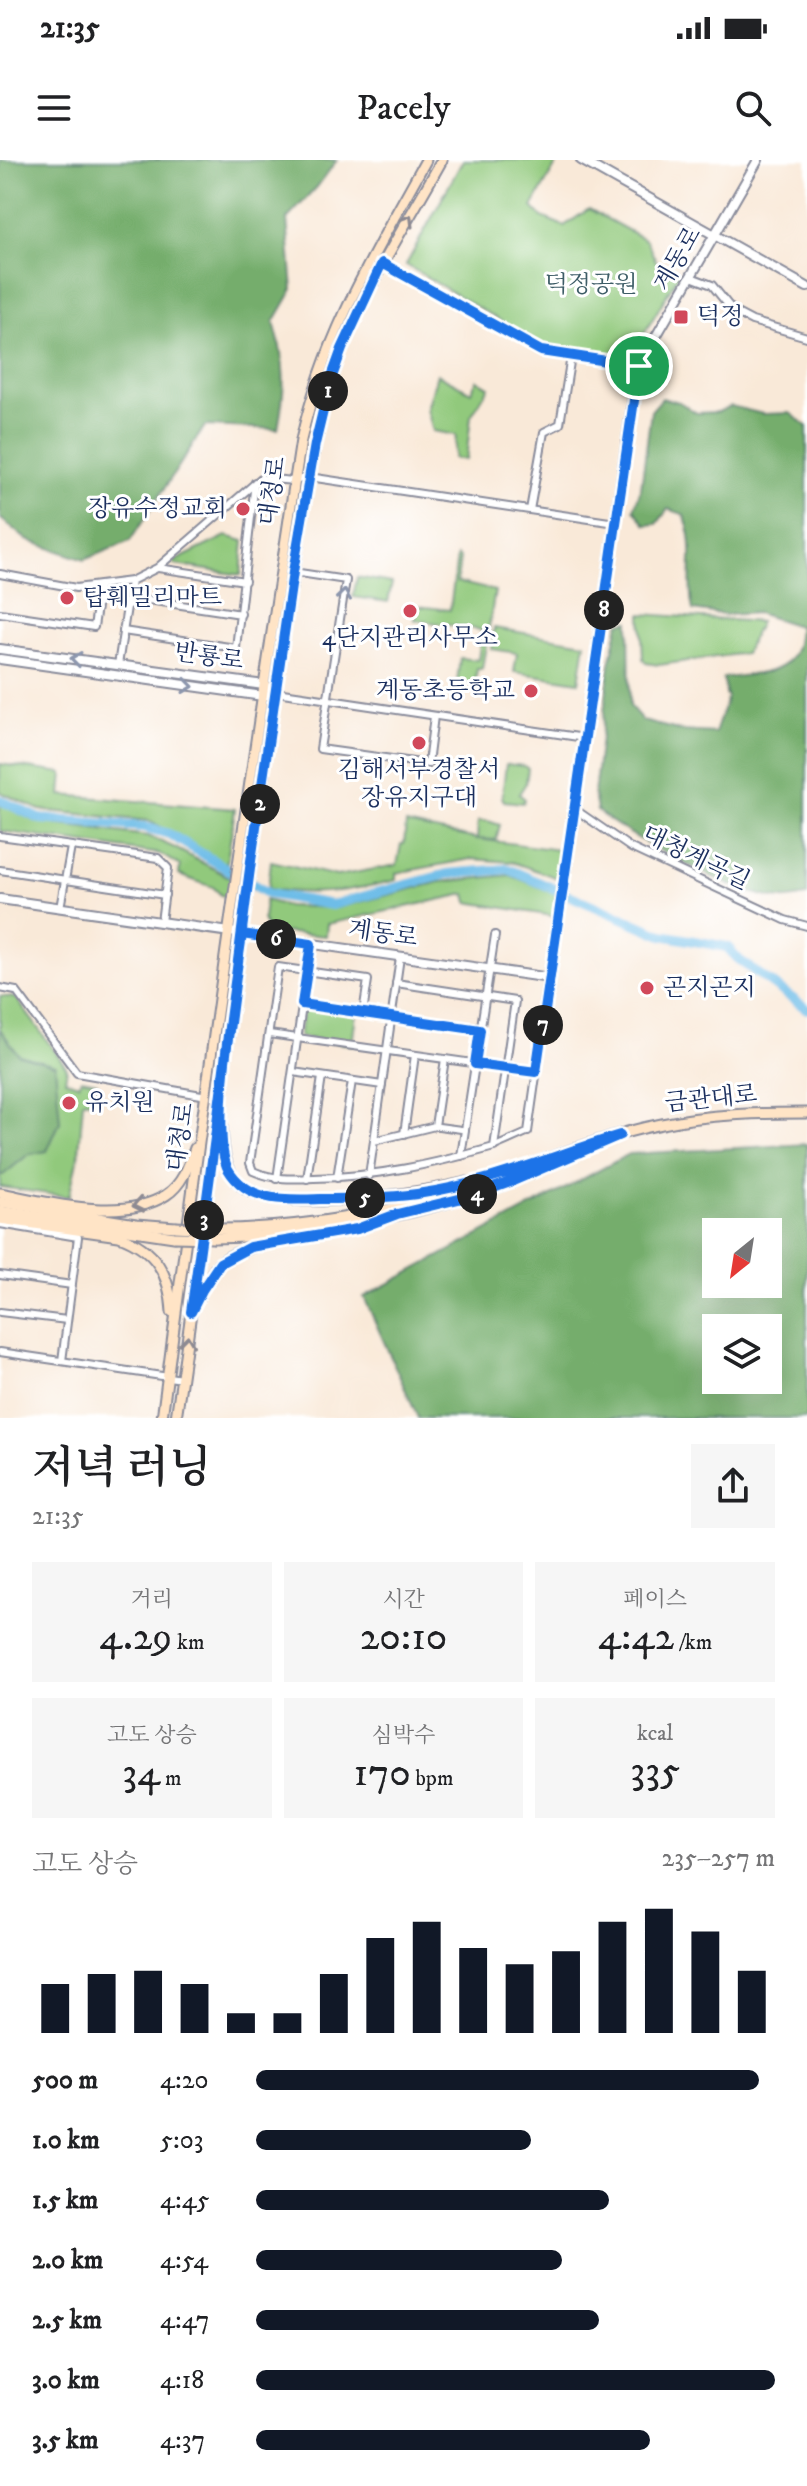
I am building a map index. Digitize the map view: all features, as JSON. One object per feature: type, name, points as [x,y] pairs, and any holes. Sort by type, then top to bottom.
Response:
[{"type":"main road","name":"대청로","points":[[162,1418],[230,910],[294,481],[309,405],[332,338],[372,255],[426,160]]},
{"type":"main road","name":"대청로","points":[[176,1418],[251,861],[309,477],[330,382],[354,321],[382,263],[442,160]]},
{"type":"main road","points":[[1,1209],[43,1201],[109,1210],[152,1202],[168,1195],[181,1180],[190,1162],[207,1099]]},
{"type":"main road","points":[[221,1101],[223,1152],[228,1167],[241,1186],[260,1197],[282,1200],[380,1198],[420,1193],[513,1171]]},
{"type":"main road","name":"금관대로","points":[[215,1234],[396,1208],[465,1189],[663,1123],[760,1113],[807,1113]]},
{"type":"main road","name":"금관대로","points":[[215,1234],[250,1238],[293,1232],[397,1214],[471,1196],[620,1135]]},
{"type":"main road","points":[[1,1209],[136,1224],[175,1232],[215,1234]]},
{"type":"main road","points":[[1,1209],[75,1234],[119,1236],[137,1243],[153,1257],[167,1279],[173,1332]]},
{"type":"main road","points":[[191,1312],[220,1263],[250,1247],[357,1229],[397,1214]]},
{"type":"street","points":[[581,160],[807,287]]},
{"type":"street","name":"계동로","points":[[0,899],[550,978],[639,366],[758,160]]},
{"type":"street","points":[[382,263],[541,351],[639,366]]},
{"type":"street","points":[[691,277],[712,285],[733,311],[752,321],[807,337]]},
{"type":"street","points":[[530,510],[544,432],[560,424],[571,356]]},
{"type":"street","points":[[0,574],[76,588],[131,581],[157,568],[261,478],[294,481],[309,477],[616,523]]},
{"type":"street","points":[[123,631],[236,648],[255,481]]},
{"type":"street","points":[[157,568],[245,581]]},
{"type":"street","points":[[293,572],[346,580],[320,749],[428,764],[434,716]]},
{"type":"street","points":[[118,665],[131,581]]},
{"type":"street","points":[[0,613],[94,627],[100,586]]},
{"type":"street","points":[[128,597],[241,614]]},
{"type":"street","name":"반룡로","points":[[0,649],[264,685],[276,692]]},
{"type":"street","name":"반룡로","points":[[0,659],[263,696],[276,692]]},
{"type":"street","points":[[276,692],[586,738]]},
{"type":"street","name":"대청계곡길","points":[[576,810],[631,848],[785,920],[807,926]]},
{"type":"street","points":[[0,836],[158,858],[168,868],[161,922]]},
{"type":"street","points":[[60,908],[71,847]]},
{"type":"street","points":[[0,870],[165,895]]},
{"type":"street","points":[[461,1156],[495,935]]},
{"type":"street","points":[[277,1179],[311,944]]},
{"type":"street","points":[[369,1176],[400,957]]},
{"type":"street","points":[[363,1013],[368,980],[278,967],[250,1163],[253,1171],[277,1179],[369,1176],[494,1147],[528,1132],[550,978]]},
{"type":"street","points":[[396,983],[515,1001],[494,1147]]},
{"type":"street","points":[[0,988],[16,991],[77,1073],[207,1099]]},
{"type":"street","points":[[302,1004],[480,1030]]},
{"type":"street","points":[[269,1034],[536,1072]]},
{"type":"street","points":[[404,1134],[415,1055]]},
{"type":"street","points":[[435,1126],[445,1059]]},
{"type":"street","points":[[293,1072],[382,1085]]},
{"type":"street","points":[[307,1179],[322,1077]]},
{"type":"street","points":[[337,1178],[352,1081]]},
{"type":"street","points":[[374,1141],[435,1126],[465,1130]]},
{"type":"street","points":[[62,1361],[75,1234]]},
{"type":"street","points":[[0,1275],[72,1285]]},
{"type":"street","points":[[0,1312],[67,1320]]},
{"type":"street","points":[[0,1352],[182,1379]]},
{"type":"green space","points":[[0,160],[337,160],[287,219],[293,289],[274,322],[284,376],[278,429],[205,426],[130,541],[84,560],[27,540],[0,518]]},
{"type":"green space","name":"덕정공원","points":[[463,160],[559,160],[532,207],[542,217],[564,226],[589,209],[646,240],[656,261],[679,274],[630,358],[543,346],[406,265]]},
{"type":"green space","points":[[437,374],[471,392],[477,380],[489,387],[471,416],[466,460],[454,458],[456,435],[433,431],[427,409]]},
{"type":"green space","points":[[662,398],[679,402],[697,413],[718,412],[731,406],[763,414],[790,413],[807,426],[807,896],[782,899],[740,888],[660,850],[597,811],[594,794],[610,664],[619,623],[629,621],[630,706],[643,721],[682,731],[715,733],[727,698],[723,678],[776,669],[793,655],[797,642],[798,626],[757,613],[727,615],[693,610],[690,537],[683,514],[668,509],[657,524],[646,525],[634,509],[641,488],[651,411]]},
{"type":"green space","points":[[226,536],[244,541],[241,575],[175,565],[173,562]]},
{"type":"green space","points":[[457,556],[460,558],[457,582],[495,591],[482,669],[477,669],[475,686],[457,682],[460,658],[478,660],[482,630],[415,620],[418,606],[450,610]]},
{"type":"green space","points":[[357,577],[392,583],[388,602],[353,597]]},
{"type":"green space","points":[[641,614],[760,622],[745,653],[659,665],[646,663],[643,659]]},
{"type":"green space","points":[[494,628],[585,643],[579,682],[514,672],[517,653],[491,649]]},
{"type":"green space","points":[[0,764],[63,773],[61,795],[235,809],[226,868],[197,847],[149,821],[40,810],[0,792]]},
{"type":"green space","points":[[506,764],[528,769],[526,783],[519,794],[525,799],[523,803],[504,801],[502,797]]},
{"type":"green space","points":[[0,804],[37,822],[148,836],[233,879],[231,899],[213,887],[179,875],[180,866],[160,854],[0,831]]},
{"type":"green space","points":[[478,821],[500,825],[496,840],[478,839],[567,851],[563,880],[512,862],[471,859],[396,873],[396,880],[347,890],[302,892],[268,889],[271,861],[337,876],[397,865],[406,824],[477,839]]},
{"type":"green space","points":[[510,875],[560,895],[559,917],[468,902],[466,894],[327,924],[326,936],[268,931],[263,919],[265,900],[287,906],[336,908],[440,882]]},
{"type":"green space","points":[[0,996],[16,998],[67,1068],[65,1080],[79,1084],[82,1079],[97,1082],[95,1100],[83,1101],[79,1152],[69,1197],[0,1187]]},
{"type":"green space","points":[[303,1006],[356,1013],[352,1045],[299,1037]]},
{"type":"green space","points":[[0,1029],[19,1055],[55,1065],[60,1122],[47,1151],[29,1154],[3,1175],[0,1175]]},
{"type":"green space","points":[[807,1144],[807,1418],[418,1418],[364,1297],[629,1154]]},
{"type":"waterway","points":[[0,800],[40,819],[144,827],[169,834],[269,894],[332,905],[447,874],[508,869],[662,935],[727,947],[739,960],[807,1009]]},
{"type":"place","name":"덕정","points":[[681,317]]},
{"type":"place","name":"장유수정교회","points":[[243,509]]},
{"type":"place","name":"탑훼밀리마트","points":[[67,598]]},
{"type":"place","name":"4단지관리사무소","points":[[410,611]]},
{"type":"place","name":"계동초등학교","points":[[531,691]]},
{"type":"place","name":"김해서부경찰서 장유지구대","points":[[419,743]]},
{"type":"place","name":"곤지곤지","points":[[647,988]]},
{"type":"place","name":"유치원","points":[[69,1103]]},
{"type":"route","points":[[382,263],[541,351],[639,366],[536,1072],[475,1064],[480,1030],[302,1004],[311,944],[242,934],[221,1101],[223,1152],[228,1167],[241,1186],[260,1197],[282,1200],[380,1198],[420,1193],[513,1171],[620,1135],[471,1196],[397,1214],[357,1229],[250,1247],[220,1263],[191,1312],[251,861],[305,495],[330,382],[370,287],[382,263]]}]
